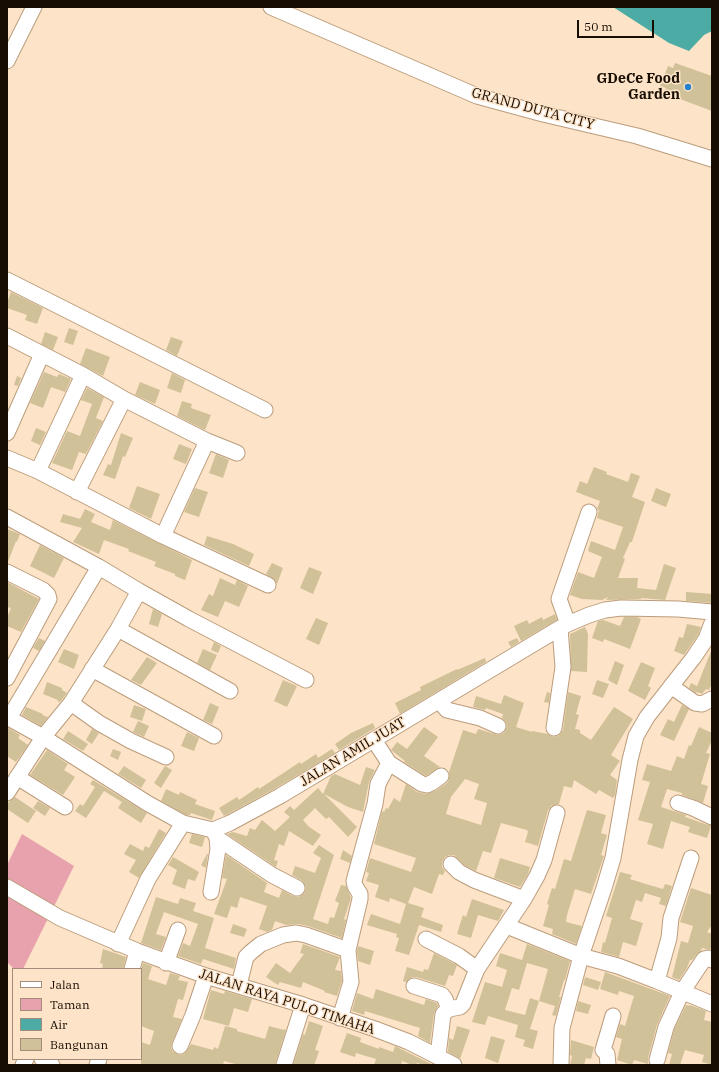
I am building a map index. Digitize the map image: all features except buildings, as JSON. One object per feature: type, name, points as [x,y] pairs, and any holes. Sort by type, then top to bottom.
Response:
[{"type":"street","points":[[7,61],[34,7]]},
{"type":"street","name":"GRAND DUTA CITY","points":[[271,7],[477,96],[543,114],[637,136],[712,159]]},
{"type":"street","points":[[7,280],[265,410]]},
{"type":"street","points":[[7,336],[83,375],[124,399],[207,441],[237,453]]},
{"type":"street","points":[[7,433],[42,354]]},
{"type":"street","points":[[38,471],[83,375]]},
{"type":"street","points":[[77,492],[124,399]]},
{"type":"street","points":[[162,536],[207,441]]},
{"type":"street","points":[[7,458],[38,471],[162,536],[268,585]]},
{"type":"street","points":[[554,728],[563,667],[564,626],[559,599],[589,512]]},
{"type":"street","points":[[7,517],[99,567],[139,591],[306,680]]},
{"type":"street","points":[[99,567],[9,716],[44,736],[147,803],[182,823],[215,834],[272,875],[297,888]]},
{"type":"street","points":[[7,572],[43,590],[48,595],[49,599],[9,669]]},
{"type":"street","points":[[7,793],[44,736],[71,703],[118,629],[139,591]]},
{"type":"street","name":"JALAN AMIL JUAT","points":[[215,834],[230,823],[280,796],[564,626],[589,615],[605,610],[621,608],[678,609],[712,612]]},
{"type":"street","points":[[561,1065],[562,1028],[581,956],[604,888],[612,858],[630,760],[636,736],[647,717],[702,646],[712,623]]},
{"type":"street","points":[[118,629],[230,691]]},
{"type":"street","points":[[92,669],[214,736]]},
{"type":"street","points":[[671,686],[695,703],[702,704],[712,699]]},
{"type":"street","points":[[439,701],[447,710],[480,718],[498,726]]},
{"type":"street","points":[[71,703],[99,723],[166,758]]},
{"type":"street","points":[[374,740],[389,763],[422,784],[427,785],[441,776]]},
{"type":"street","points":[[340,1018],[351,982],[348,950],[360,898],[360,894],[354,881],[375,804],[378,784],[389,763]]},
{"type":"street","points":[[17,777],[65,807]]},
{"type":"street","points":[[678,803],[712,817]]},
{"type":"street","points":[[438,1056],[444,1012],[448,1009],[460,1007],[463,1004],[477,969],[524,899],[544,860],[557,813]]},
{"type":"street","points":[[118,944],[148,879],[182,823]]},
{"type":"street","points":[[212,892],[218,856],[215,834]]},
{"type":"street","points":[[657,981],[669,938],[670,918],[691,858]]},
{"type":"street","points":[[451,864],[459,872],[474,880],[524,899]]},
{"type":"street","name":"JALAN RAYA PULO TIMAHA","points":[[7,887],[60,918],[118,944],[206,976],[303,1005],[409,1042],[454,1065]]},
{"type":"street","points":[[507,926],[581,956],[618,966],[712,1004]]},
{"type":"street","points":[[166,962],[178,930]]},
{"type":"street","points":[[239,985],[246,957],[261,944],[283,935],[296,933],[306,935],[348,950]]},
{"type":"street","points":[[426,939],[458,956],[477,969]]},
{"type":"street","points":[[132,968],[137,951]]},
{"type":"street","points":[[657,1060],[666,1027],[682,992],[704,959],[708,958],[712,960]]},
{"type":"street","points":[[180,1046],[193,1015],[206,976]]},
{"type":"street","points":[[414,986],[442,996],[445,999],[448,1009]]},
{"type":"street","points":[[284,1065],[303,1005]]},
{"type":"street","points":[[608,1065],[607,1054],[603,1050],[613,1016]]},
{"type":"green space","points":[[22,834],[74,866],[23,968],[13,968],[7,962],[7,865]]},
{"type":"water","points":[[613,7],[712,7],[712,31],[704,35],[689,51],[669,43]]},
{"type":"place","name":"GDeCe Food Garden","points":[[688,87]]}]
